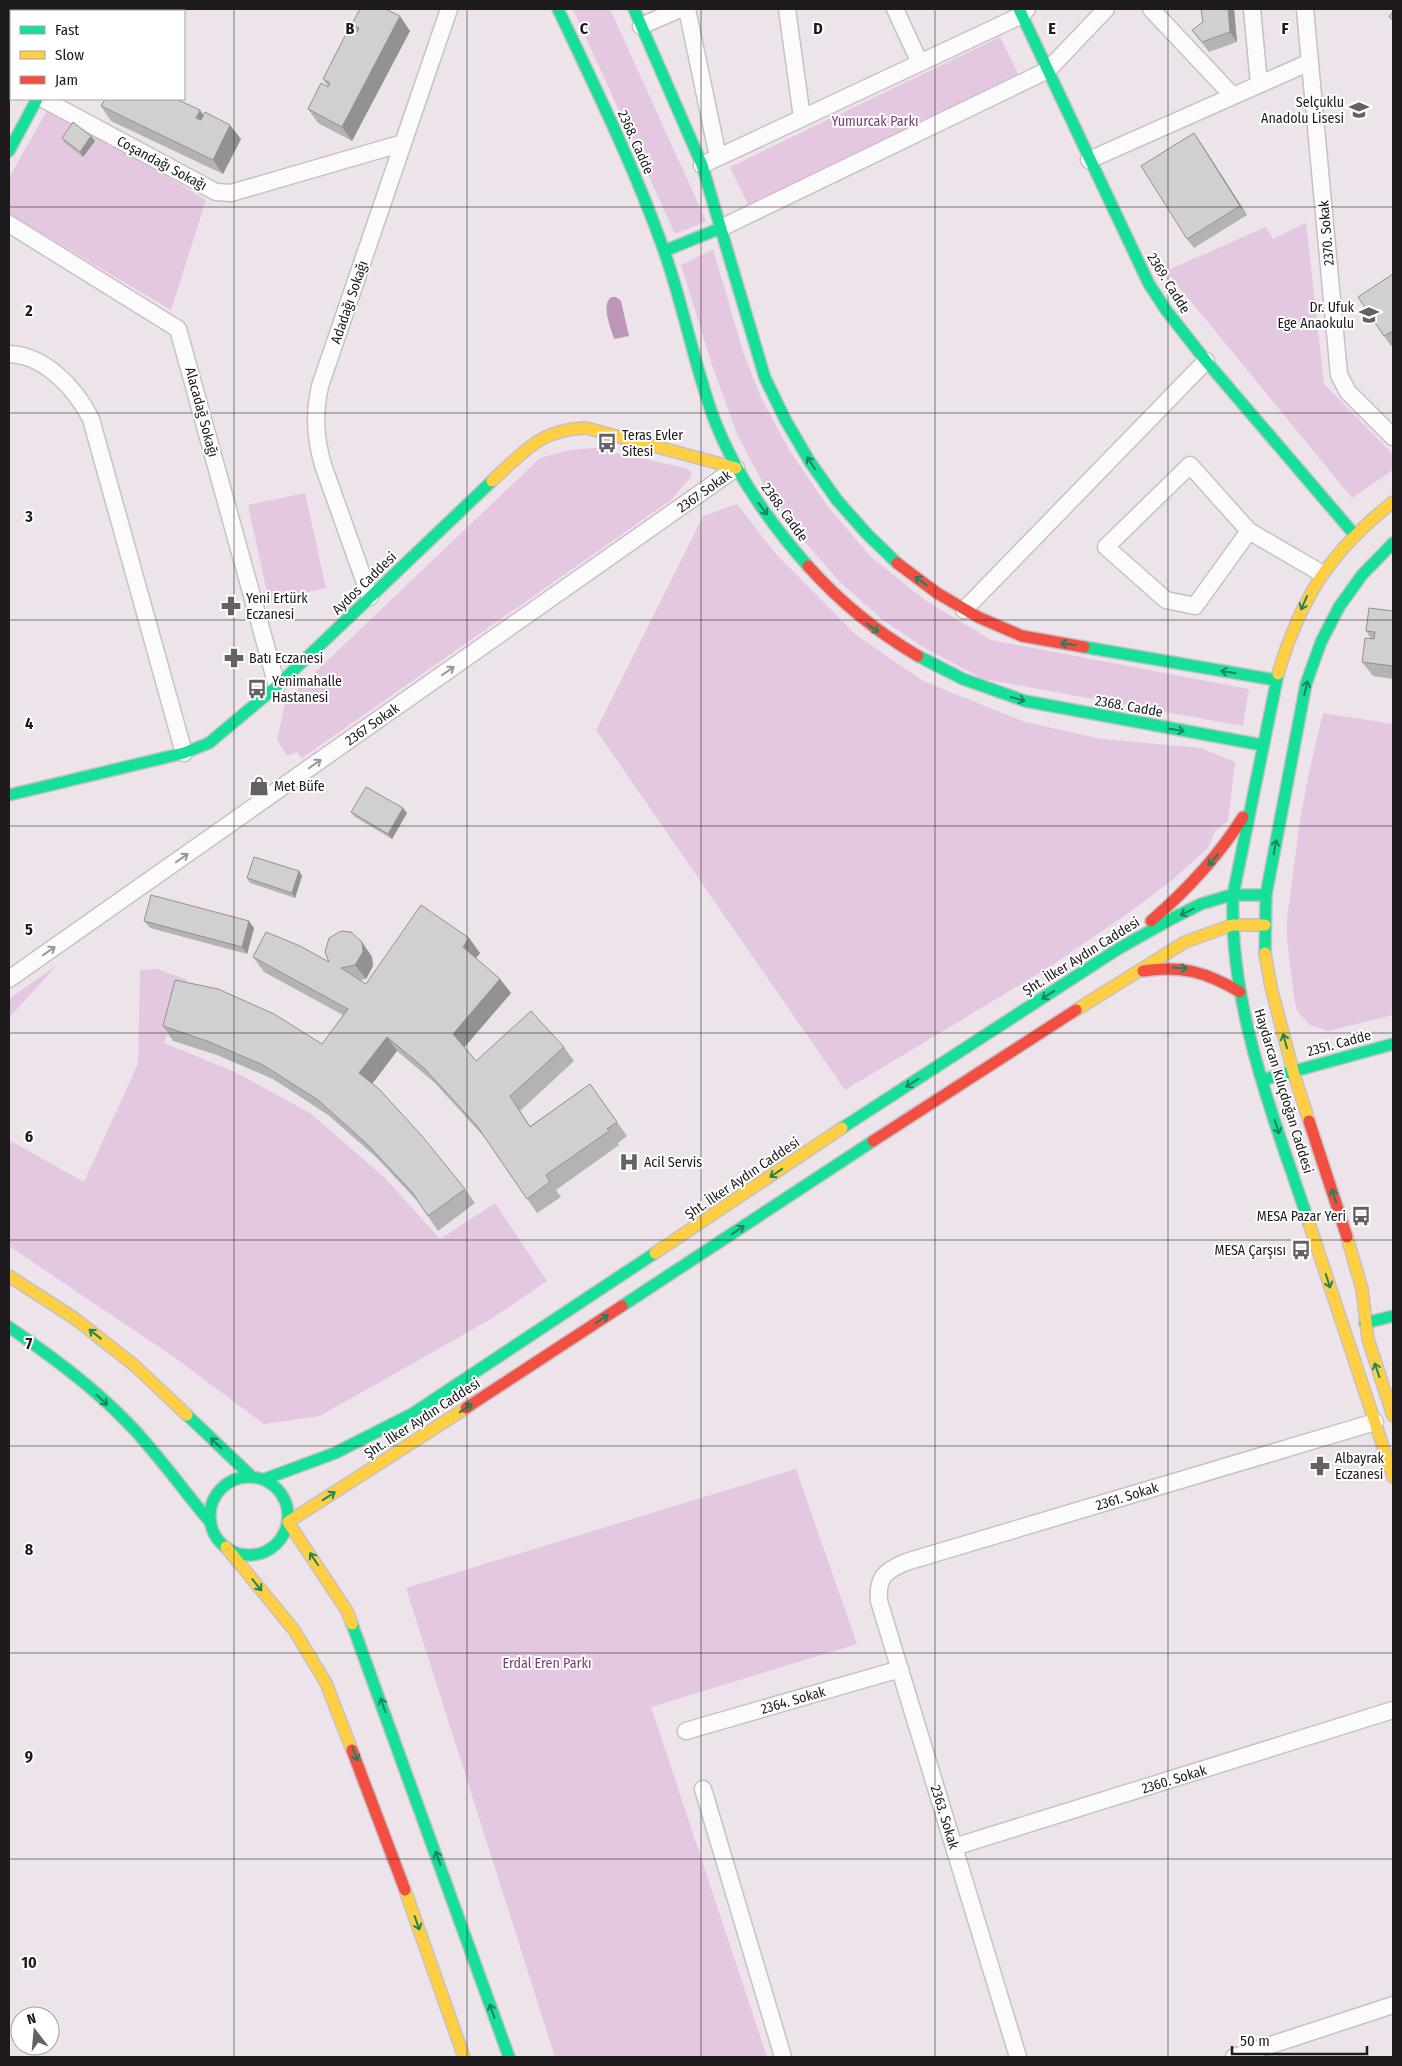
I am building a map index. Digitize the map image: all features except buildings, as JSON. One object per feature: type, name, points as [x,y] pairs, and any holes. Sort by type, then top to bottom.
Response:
[{"type":"main road","name":"2368. Cadde","points":[[558,9],[629,161],[664,251],[706,394],[736,468],[787,542],[828,589],[860,618],[890,640],[930,664],[1001,694],[1039,705],[1262,745]]},
{"type":"main road","points":[[634,9],[702,165],[765,378],[777,405],[807,457],[833,495],[864,533],[906,570],[964,610],[991,624],[1022,636],[1276,680]]},
{"type":"main road","name":"2369. Cadde","points":[[1023,11],[1048,70],[1149,284],[1166,310],[1206,361],[1354,534]]},
{"type":"main road","points":[[9,151],[36,100]]},
{"type":"main road","points":[[664,251],[722,228]]},
{"type":"main road","name":"Aydos Caddesi","points":[[9,795],[184,753],[209,743],[277,686],[530,445],[544,436],[560,430],[586,428],[736,468]]},
{"type":"main road","name":"Haydarcan Kılıçdoğan Caddesi","points":[[1393,502],[1354,534],[1321,573],[1295,621],[1283,653],[1262,745],[1233,895],[1232,925],[1240,992],[1262,1080],[1393,1477]]},
{"type":"main road","name":"Haydarcan Kılıçdoğan Caddesi","points":[[1393,543],[1370,564],[1347,593],[1321,639],[1316,653],[1306,684],[1266,895],[1265,925],[1265,957],[1293,1071],[1357,1267],[1362,1289],[1365,1323],[1373,1358],[1393,1416]]},
{"type":"main road","points":[[1118,949],[1183,892],[1204,870],[1229,840],[1250,805]]},
{"type":"main road","name":"Şht. İlker Aydın Caddesi","points":[[288,1522],[646,1276],[862,1116],[1118,949],[1159,925],[1195,908],[1233,895],[1266,895]]},
{"type":"main road","name":"Şht. İlker Aydın Caddesi","points":[[265,1479],[336,1453],[373,1436],[412,1414],[868,1144],[1185,942],[1232,925],[1265,925]]},
{"type":"main road","points":[[1132,974],[1156,968],[1196,970],[1211,975],[1240,992]]},
{"type":"main road","name":"2351. Cadde","points":[[1262,1080],[1393,1044]]},
{"type":"main road","points":[[9,1276],[74,1318],[134,1365],[251,1476]]},
{"type":"main road","points":[[1365,1323],[1393,1316]]},
{"type":"main road","points":[[9,1327],[77,1377],[117,1414],[143,1440],[211,1523]]},
{"type":"main road","points":[[226,1547],[240,1554],[252,1555],[265,1552],[276,1545],[284,1534],[288,1522],[288,1509],[284,1497],[275,1486],[265,1479],[251,1476],[227,1483],[218,1492],[211,1504],[211,1523],[218,1540],[226,1547],[294,1630],[326,1683],[377,1812],[464,2057]]},
{"type":"main road","points":[[288,1522],[347,1611],[363,1650],[509,2057]]},
{"type":"street","name":"Adadağı Sokağı","points":[[370,597],[317,445],[316,404],[320,386],[449,9]]},
{"type":"street","points":[[641,26],[680,9]]},
{"type":"street","points":[[687,9],[718,157]]},
{"type":"street","points":[[787,9],[802,118]]},
{"type":"street","points":[[895,9],[920,63]]},
{"type":"street","points":[[722,228],[1048,70],[1106,9]]},
{"type":"street","points":[[1150,9],[1233,96]]},
{"type":"street","points":[[1252,9],[1259,84]]},
{"type":"street","name":"2370. Sokak","points":[[1305,9],[1339,375],[1348,392],[1393,437]]},
{"type":"street","points":[[702,165],[920,63],[1023,11]]},
{"type":"street","points":[[1090,160],[1310,62]]},
{"type":"street","name":"Coşandağı Sokağı","points":[[45,100],[223,194],[403,144]]},
{"type":"street","name":"Alacadağ Sokağı","points":[[9,224],[178,329],[277,686]]},
{"type":"street","points":[[9,354],[31,360],[54,373],[76,393],[91,419],[184,753]]},
{"type":"street","points":[[964,610],[1206,361]]},
{"type":"street","points":[[1249,531],[1195,606],[1166,600],[1106,546],[1190,465],[1249,531],[1321,573]]},
{"type":"street","name":"2367 Sokak","points":[[9,979],[736,468]]},
{"type":"street","name":"2361. Sokak","points":[[883,1576],[892,1568],[906,1562],[1375,1422]]},
{"type":"street","name":"2363. Sokak","points":[[883,1576],[878,1588],[879,1601],[1018,2057]]},
{"type":"street","name":"2364. Sokak","points":[[686,1731],[900,1669]]},
{"type":"street","name":"2360. Sokak","points":[[954,1847],[1393,1710]]},
{"type":"street","points":[[703,1789],[783,2057]]},
{"type":"street","points":[[1234,2057],[1393,2005]]},
{"type":"green space","points":[[573,9],[610,9],[706,221],[675,234]]},
{"type":"green space","name":"Yumurcak Parkı","points":[[1000,37],[1019,76],[749,206],[730,167]]},
{"type":"green space","points":[[48,109],[75,121],[206,200],[171,310],[9,214],[9,178]]},
{"type":"green space","points":[[1306,223],[1324,384],[1393,454],[1393,470],[1352,498],[1166,271],[1266,227],[1273,239]]},
{"type":"green space","points":[[713,249],[744,355],[761,397],[788,448],[828,507],[872,558],[926,601],[991,640],[1249,689],[1243,726],[983,679],[923,647],[883,620],[840,582],[804,541],[767,491],[737,434],[713,368],[681,265]]},
{"type":"green space","points":[[595,448],[686,468],[691,472],[691,477],[671,500],[302,758],[297,752],[287,756],[277,740],[286,700],[540,458],[569,450]]},
{"type":"green space","points":[[305,493],[326,588],[269,601],[248,505]]},
{"type":"green space","points":[[737,504],[775,553],[855,634],[923,681],[1025,722],[1102,739],[1201,748],[1235,762],[1228,821],[1215,831],[1208,848],[1171,881],[1051,966],[845,1090],[596,730],[703,516]]},
{"type":"green space","points":[[1323,713],[1393,724],[1393,1015],[1328,1031],[1310,1025],[1297,1011],[1287,939],[1287,919],[1300,821]]},
{"type":"green space","points":[[57,965],[9,1018],[9,999]]},
{"type":"green space","points":[[158,969],[187,980],[164,1043],[235,1072],[310,1113],[385,1178],[440,1239],[495,1203],[547,1281],[491,1319],[320,1416],[264,1424],[174,1357],[9,1246],[9,1140],[84,1182],[138,1064],[140,970]]},
{"type":"green space","name":"Erdal Eren Parkı","points":[[796,1469],[857,1644],[651,1707],[767,2057],[555,2057],[406,1588]]},
{"type":"shaded area","points":[[612,297],[616,297],[621,301],[629,336],[614,339],[607,310],[607,305]]},
{"type":"traffic: fast","points":[[558,9],[613,126],[651,215],[669,267],[700,376],[722,439],[754,497],[808,566]]},
{"type":"traffic: fast","points":[[634,9],[702,165],[765,378],[786,421],[810,462],[837,500],[867,534],[897,563]]},
{"type":"traffic: fast","points":[[1019,9],[1149,284],[1166,310],[1206,361],[1354,534]]},
{"type":"traffic: fast","points":[[9,151],[36,100]]},
{"type":"traffic: fast","points":[[664,251],[721,228]]},
{"type":"traffic: fast","points":[[9,795],[184,753],[209,743],[277,686],[492,481]]},
{"type":"traffic: fast","points":[[1265,953],[1266,895],[1306,684],[1321,642],[1339,607],[1362,575],[1393,543]]},
{"type":"traffic: fast","points":[[1084,647],[1276,680]]},
{"type":"traffic: fast","points":[[918,656],[963,679],[1025,701],[1262,745]]},
{"type":"traffic: fast","points":[[1278,674],[1233,895],[1234,937],[1238,979],[1256,1062],[1309,1223]]},
{"type":"traffic: fast","points":[[842,1128],[1118,949],[1173,918],[1201,904],[1231,895],[1266,895]]},
{"type":"traffic: fast","points":[[1262,1080],[1393,1044]]},
{"type":"traffic: fast","points":[[622,1306],[873,1141]]},
{"type":"traffic: fast","points":[[265,1479],[335,1453],[412,1414],[655,1253]]},
{"type":"traffic: fast","points":[[1365,1323],[1393,1316]]},
{"type":"traffic: fast","points":[[9,1327],[71,1372],[114,1409],[150,1447],[211,1523]]},
{"type":"traffic: fast","points":[[187,1415],[251,1476]]},
{"type":"traffic: fast","points":[[249,1477],[264,1480],[277,1488],[285,1501],[288,1516],[285,1531],[277,1544],[264,1552],[249,1555],[234,1552],[221,1544],[213,1531],[210,1516],[213,1501],[221,1488],[234,1480],[249,1477]]},
{"type":"traffic: fast","points":[[352,1624],[509,2057]]},
{"type":"traffic: slow","points":[[492,481],[534,444],[557,433],[570,429],[586,428],[736,468]]},
{"type":"traffic: slow","points":[[1278,674],[1297,622],[1320,578],[1352,539],[1393,502]]},
{"type":"traffic: slow","points":[[1076,1010],[1185,942],[1232,925],[1265,925]]},
{"type":"traffic: slow","points":[[1265,953],[1271,987],[1293,1071],[1309,1121]]},
{"type":"traffic: slow","points":[[655,1253],[842,1128]]},
{"type":"traffic: slow","points":[[1309,1223],[1393,1477]]},
{"type":"traffic: slow","points":[[1347,1237],[1362,1289],[1368,1339],[1393,1416]]},
{"type":"traffic: slow","points":[[9,1276],[74,1318],[134,1365],[187,1415]]},
{"type":"traffic: slow","points":[[352,1624],[347,1611],[288,1522],[466,1408]]},
{"type":"traffic: slow","points":[[226,1547],[294,1630],[326,1683],[352,1750]]},
{"type":"traffic: slow","points":[[405,1890],[464,2057]]},
{"type":"traffic: jam","points":[[897,563],[937,593],[978,617],[1022,636],[1084,647]]},
{"type":"traffic: jam","points":[[808,566],[860,616],[918,656]]},
{"type":"traffic: jam","points":[[1151,921],[1201,872],[1223,846],[1243,817]]},
{"type":"traffic: jam","points":[[1143,971],[1170,969],[1193,972],[1216,979],[1240,992]]},
{"type":"traffic: jam","points":[[873,1141],[1076,1010]]},
{"type":"traffic: jam","points":[[1309,1121],[1347,1237]]},
{"type":"traffic: jam","points":[[466,1408],[622,1306]]},
{"type":"traffic: jam","points":[[352,1750],[405,1890]]},
{"type":"place","name":"Selçuklu Anadolu Lisesi","points":[[1359,110]]},
{"type":"place","name":"Dr. Ufuk Ege Anaokulu","points":[[1369,315]]},
{"type":"place","name":"Teras Evler Sitesi","points":[[607,443]]},
{"type":"place","name":"Yeni Ertürk Eczanesi","points":[[231,606]]},
{"type":"place","name":"Batı Eczanesi","points":[[234,658]]},
{"type":"place","name":"Yenimahalle Hastanesi","points":[[257,689]]},
{"type":"place","name":"Met Büfe","points":[[259,786]]},
{"type":"place","name":"Acil Servis","points":[[629,1162]]},
{"type":"place","name":"MESA Pazar Yeri","points":[[1361,1216]]},
{"type":"place","name":"MESA Çarşısı","points":[[1301,1250]]},
{"type":"place","name":"Albayrak Eczanesi","points":[[1320,1466]]}]
